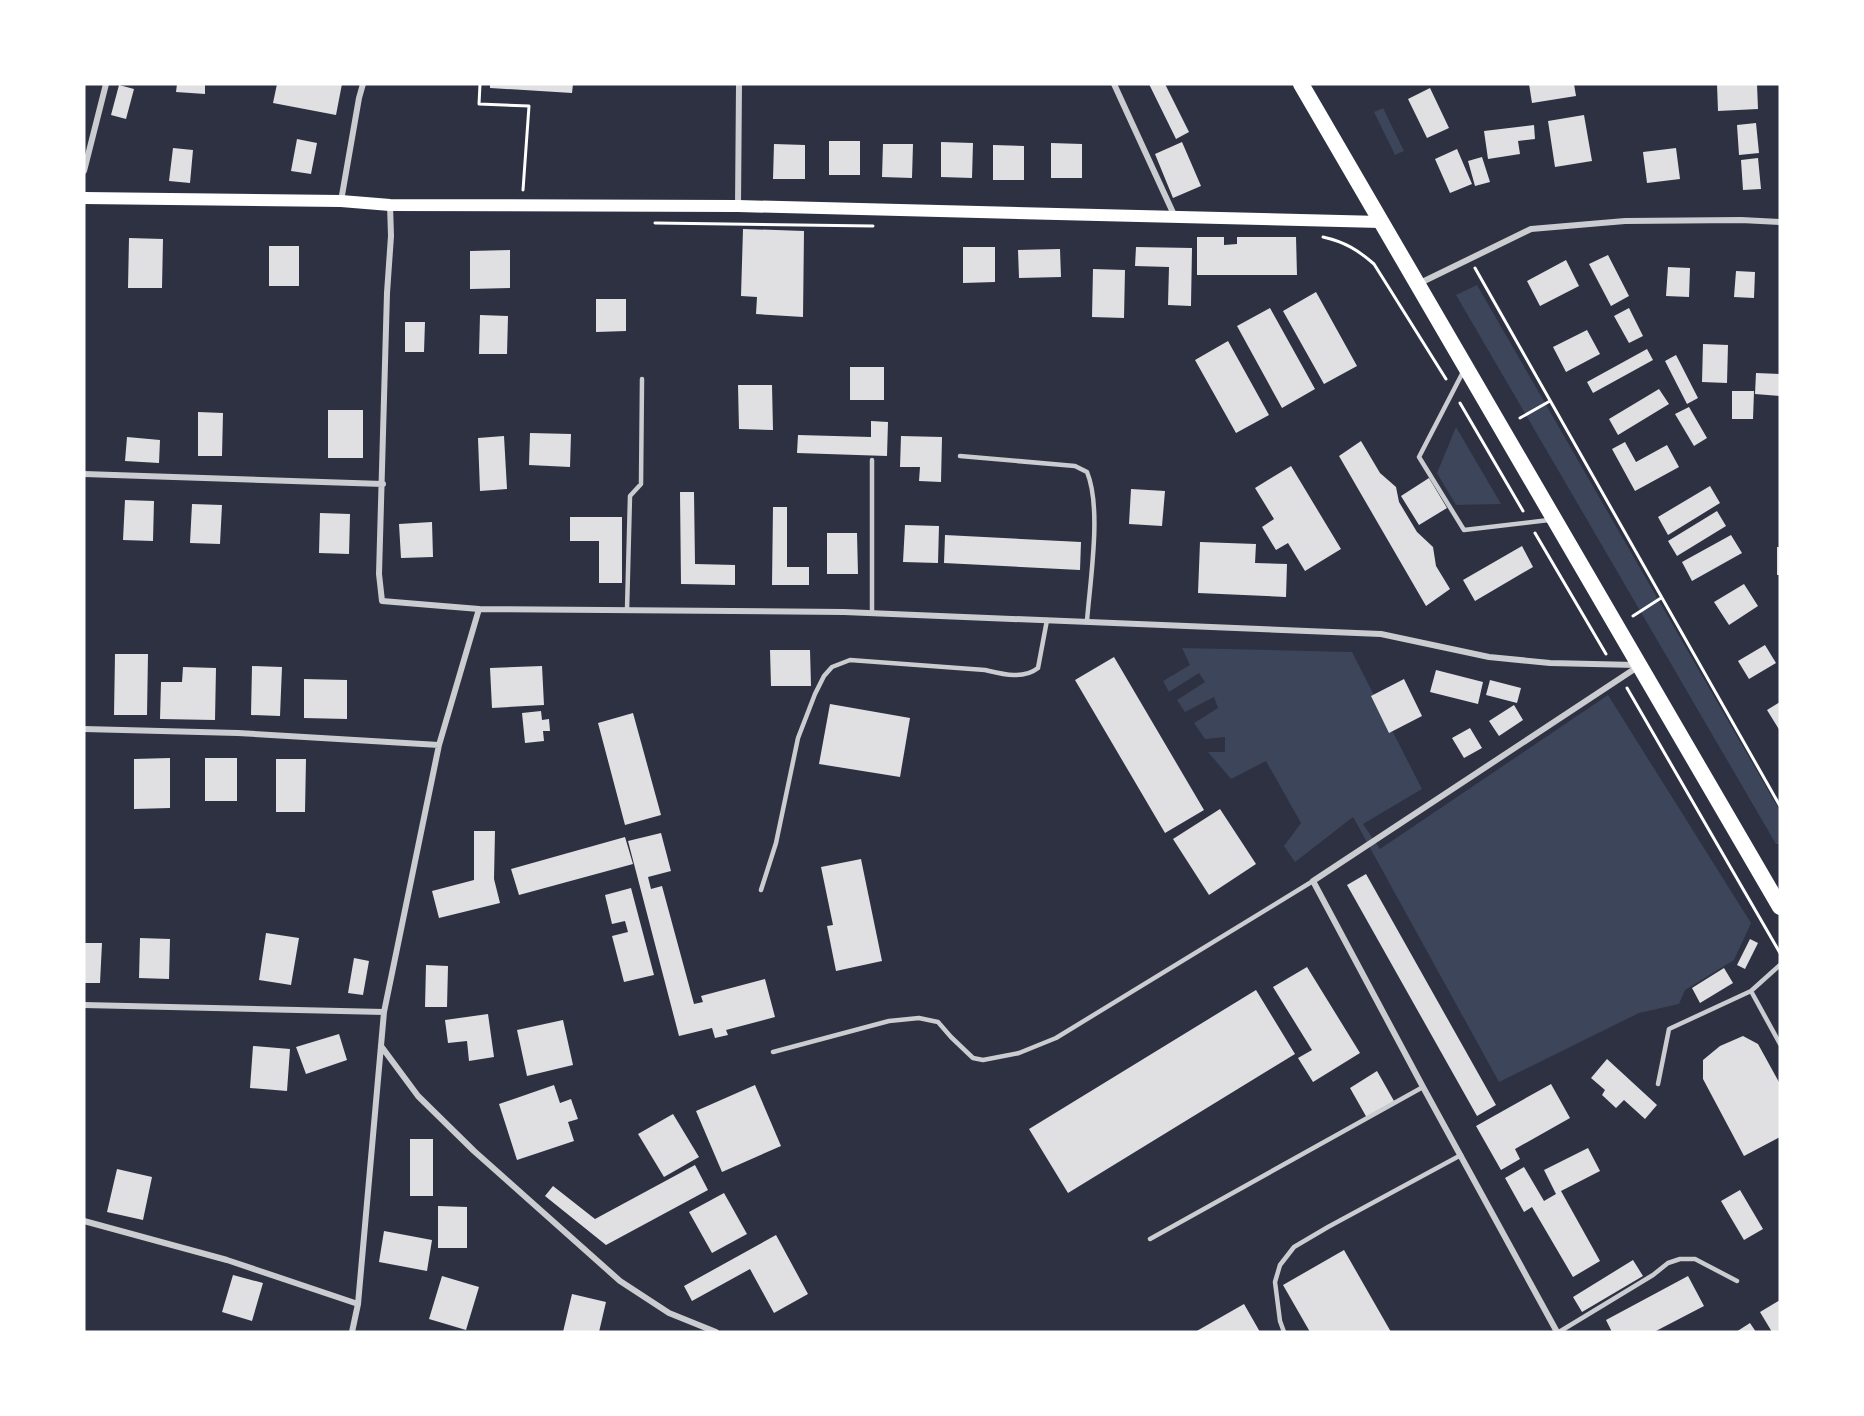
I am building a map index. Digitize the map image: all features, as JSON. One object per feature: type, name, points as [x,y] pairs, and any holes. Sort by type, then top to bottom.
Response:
[{"type":"highway","points":[[1301,84],[1780,907]]},
{"type":"main road","points":[[84,198],[341,201],[390,205],[738,206],[1381,222]]},
{"type":"street","points":[[84,171],[106,84]]},
{"type":"street","points":[[341,201],[358,98],[363,84]]},
{"type":"street","points":[[738,206],[739,84]]},
{"type":"street","points":[[1114,84],[1175,217]]},
{"type":"street","points":[[390,205],[391,236],[387,293],[379,574],[382,601],[479,609],[872,613],[1381,634],[1489,657],[1550,663],[1640,666]]},
{"type":"street","points":[[1418,284],[1531,229],[1625,221],[1780,222]]},
{"type":"street","points":[[84,474],[382,484]]},
{"type":"street","points":[[352,1332],[358,1304],[384,1012],[439,745],[479,609]]},
{"type":"street","points":[[1558,1332],[1313,881],[1640,666]]},
{"type":"street","points":[[84,729],[238,733],[439,745]]},
{"type":"street","points":[[84,1005],[384,1012]]},
{"type":"street","points":[[381,1046],[418,1096],[474,1151],[620,1281],[669,1313],[716,1332]]},
{"type":"street","points":[[84,1221],[227,1260],[358,1304]]},
{"type":"lane","points":[[1466,368],[1419,458],[1464,530],[1555,520]]},
{"type":"lane","points":[[627,610],[630,496],[641,484],[642,379]]},
{"type":"lane","points":[[960,456],[1075,466],[1087,472],[1091,483],[1094,521],[1088,621]]},
{"type":"lane","points":[[872,460],[872,613]]},
{"type":"lane","points":[[761,890],[776,843],[798,738],[815,694],[824,676],[832,667],[850,660],[985,670],[1003,674],[1030,674],[1038,668],[1047,620]]},
{"type":"lane","points":[[773,1052],[889,1021],[919,1018],[938,1022],[973,1059],[982,1060],[1019,1053],[1056,1038],[1313,881]]},
{"type":"lane","points":[[1658,1084],[1670,1029],[1750,991],[1780,965]]},
{"type":"lane","points":[[1750,991],[1780,1044]]},
{"type":"lane","points":[[1150,1239],[1423,1087]]},
{"type":"lane","points":[[1284,1332],[1280,1321],[1275,1282],[1280,1265],[1294,1247],[1461,1155]]},
{"type":"lane","points":[[1558,1332],[1653,1275],[1668,1263],[1680,1259],[1695,1259],[1737,1281]]},
{"type":"path","points":[[480,84],[479,104],[530,106],[521,205]]},
{"type":"path","points":[[651,223],[876,226]]},
{"type":"path","points":[[1314,236],[1342,243],[1359,251],[1374,264],[1453,392],[1612,664]]},
{"type":"path","points":[[1470,259],[1780,806]]},
{"type":"path","points":[[1520,418],[1550,401]]},
{"type":"path","points":[[1633,616],[1662,597]]},
{"type":"path","points":[[1621,678],[1780,953]]},
{"type":"shaded area","points":[[1383,108],[1404,151],[1395,155],[1374,112]]},
{"type":"shaded area","points":[[1477,285],[1780,811],[1780,844],[1776,844],[1456,295]]},
{"type":"shaded area","points":[[1456,427],[1501,504],[1456,505],[1437,473]]},
{"type":"shaded area","points":[[1182,648],[1352,652],[1422,789],[1363,824],[1380,849],[1608,695],[1751,923],[1734,960],[1685,990],[1679,1004],[1639,1013],[1499,1082],[1353,817],[1295,862],[1284,846],[1301,823],[1266,761],[1231,779],[1208,752],[1225,752],[1225,737],[1205,739],[1194,723],[1218,708],[1214,697],[1185,712],[1177,700],[1205,682],[1199,673],[1169,692],[1163,681],[1190,665]]},
{"type":"building","points":[[177,84],[205,84],[205,94],[176,92]]},
{"type":"building","points":[[277,84],[342,84],[336,115],[273,103]]},
{"type":"building","points":[[490,84],[573,84],[572,93],[490,88]]},
{"type":"building","points":[[1149,84],[1165,84],[1189,132],[1176,139]]},
{"type":"building","points":[[1529,84],[1574,84],[1576,96],[1532,103]]},
{"type":"building","points":[[1717,84],[1757,84],[1758,109],[1718,111]]},
{"type":"building","points":[[119,85],[134,89],[126,119],[111,115]]},
{"type":"building","points":[[1430,88],[1449,128],[1427,138],[1408,99]]},
{"type":"building","points":[[1584,115],[1592,161],[1555,167],[1548,121]]},
{"type":"building","points":[[1756,123],[1759,153],[1739,155],[1737,125]]},
{"type":"building","points":[[1534,125],[1535,139],[1518,141],[1520,154],[1488,159],[1484,131]]},
{"type":"building","points":[[297,139],[317,143],[311,174],[291,171]]},
{"type":"building","points":[[829,141],[860,141],[860,175],[829,175]]},
{"type":"building","points":[[941,142],[973,143],[972,178],[941,177]]},
{"type":"building","points":[[1182,142],[1201,186],[1173,198],[1155,154]]},
{"type":"building","points":[[1051,143],[1082,144],[1082,178],[1051,178]]},
{"type":"building","points":[[774,144],[805,145],[805,179],[773,179]]},
{"type":"building","points":[[883,144],[913,144],[912,178],[882,177]]},
{"type":"building","points":[[993,145],[1024,146],[1024,180],[993,180]]},
{"type":"building","points":[[173,148],[193,150],[190,183],[169,181]]},
{"type":"building","points":[[1676,148],[1680,179],[1647,183],[1643,152]]},
{"type":"building","points":[[1457,149],[1472,184],[1450,193],[1435,159]]},
{"type":"building","points":[[1482,157],[1490,182],[1475,186],[1468,161]]},
{"type":"building","points":[[1758,158],[1761,189],[1743,190],[1741,160]]},
{"type":"building","points":[[743,229],[804,231],[803,317],[756,314],[757,297],[741,296]]},
{"type":"building","points":[[1197,237],[1224,237],[1224,245],[1237,244],[1237,237],[1296,237],[1297,275],[1197,275]]},
{"type":"building","points":[[129,238],[163,239],[162,288],[128,288]]},
{"type":"building","points":[[269,246],[299,246],[299,286],[269,286]]},
{"type":"building","points":[[963,247],[995,247],[995,282],[963,283]]},
{"type":"building","points":[[1136,247],[1192,248],[1191,306],[1168,305],[1169,267],[1135,266]]},
{"type":"building","points":[[1060,249],[1061,277],[1019,278],[1018,250]]},
{"type":"building","points":[[510,250],[510,288],[470,289],[470,251]]},
{"type":"building","points":[[1608,255],[1629,296],[1611,306],[1589,264]]},
{"type":"building","points":[[1566,260],[1579,286],[1540,306],[1527,281]]},
{"type":"building","points":[[1668,267],[1690,268],[1689,297],[1666,296]]},
{"type":"building","points":[[1093,269],[1125,270],[1124,318],[1092,317]]},
{"type":"building","points":[[1736,271],[1755,272],[1754,298],[1734,297]]},
{"type":"building","points":[[1316,292],[1357,366],[1324,384],[1283,311]]},
{"type":"building","points":[[596,299],[626,299],[626,331],[596,332]]},
{"type":"building","points":[[1270,308],[1315,389],[1282,408],[1237,326]]},
{"type":"building","points":[[1629,308],[1643,336],[1629,343],[1614,316]]},
{"type":"building","points":[[480,315],[508,316],[507,354],[479,354]]},
{"type":"building","points":[[405,322],[425,322],[424,352],[405,352]]},
{"type":"building","points":[[1587,330],[1600,354],[1566,372],[1553,347]]},
{"type":"building","points":[[1228,341],[1269,415],[1236,433],[1195,360]]},
{"type":"building","points":[[1703,344],[1728,345],[1727,383],[1702,382]]},
{"type":"building","points":[[1647,349],[1653,360],[1593,393],[1587,382]]},
{"type":"building","points":[[1676,355],[1698,398],[1687,404],[1665,361]]},
{"type":"building","points":[[850,367],[884,367],[884,400],[850,400]]},
{"type":"building","points":[[1756,373],[1780,374],[1780,396],[1755,394]]},
{"type":"building","points":[[738,385],[772,385],[773,430],[739,429]]},
{"type":"building","points":[[1659,389],[1669,404],[1618,435],[1609,419]]},
{"type":"building","points":[[1732,391],[1754,391],[1753,419],[1732,419]]},
{"type":"building","points":[[1689,407],[1707,438],[1694,446],[1675,414]]},
{"type":"building","points":[[328,410],[363,410],[363,458],[328,458]]},
{"type":"building","points":[[198,412],[223,413],[222,456],[198,456]]},
{"type":"building","points":[[871,421],[888,422],[887,456],[797,453],[798,435],[871,437]]},
{"type":"building","points":[[530,433],[571,434],[570,467],[529,465]]},
{"type":"building","points":[[504,436],[507,489],[480,491],[478,438]]},
{"type":"building","points":[[901,436],[942,437],[941,482],[919,481],[920,467],[900,467]]},
{"type":"building","points":[[127,437],[160,440],[159,463],[125,461]]},
{"type":"building","points":[[1361,441],[1380,473],[1396,487],[1399,502],[1417,532],[1433,547],[1436,566],[1450,589],[1426,606],[1339,456]]},
{"type":"building","points":[[1625,442],[1636,462],[1667,445],[1679,467],[1635,491],[1612,449]]},
{"type":"building","points":[[1291,466],[1341,549],[1305,571],[1288,543],[1276,550],[1262,527],[1274,519],[1255,488]]},
{"type":"building","points":[[1429,478],[1447,508],[1419,525],[1401,496]]},
{"type":"building","points":[[1710,486],[1720,503],[1668,535],[1658,517]]},
{"type":"building","points":[[1131,489],[1165,491],[1162,526],[1129,524]]},
{"type":"building","points":[[680,492],[694,492],[695,564],[735,565],[735,585],[681,584]]},
{"type":"building","points":[[125,500],[154,501],[153,541],[123,540]]},
{"type":"building","points":[[192,504],[222,505],[220,544],[190,543]]},
{"type":"building","points":[[773,507],[787,507],[787,567],[809,567],[809,585],[772,585]]},
{"type":"building","points":[[1717,511],[1726,526],[1677,556],[1668,541]]},
{"type":"building","points":[[320,513],[350,514],[349,554],[319,553]]},
{"type":"building","points":[[570,517],[622,517],[622,583],[599,583],[599,541],[570,541]]},
{"type":"building","points":[[432,522],[433,557],[401,558],[399,524]]},
{"type":"building","points":[[905,525],[939,526],[938,563],[903,562]]},
{"type":"building","points":[[827,533],[857,533],[858,574],[827,574]]},
{"type":"building","points":[[945,535],[1081,542],[1080,570],[944,563]]},
{"type":"building","points":[[1731,535],[1742,553],[1692,581],[1682,562]]},
{"type":"building","points":[[1200,542],[1256,544],[1255,563],[1287,564],[1286,597],[1198,593]]},
{"type":"building","points":[[1522,546],[1533,567],[1475,601],[1463,580]]},
{"type":"building","points":[[1777,547],[1780,547],[1780,575],[1777,575]]},
{"type":"building","points":[[1744,584],[1758,606],[1729,625],[1714,602]]},
{"type":"building","points":[[1765,645],[1776,663],[1749,679],[1738,661]]},
{"type":"building","points":[[770,650],[810,650],[811,686],[771,686]]},
{"type":"building","points":[[115,654],[148,654],[147,715],[114,715]]},
{"type":"building","points":[[1114,657],[1204,810],[1165,833],[1075,680]]},
{"type":"building","points":[[252,666],[282,667],[280,716],[251,715]]},
{"type":"building","points":[[542,666],[544,705],[492,708],[490,668]]},
{"type":"building","points":[[183,667],[216,668],[215,720],[160,719],[161,682],[182,682]]},
{"type":"building","points":[[1436,670],[1483,682],[1478,704],[1430,692]]},
{"type":"building","points":[[304,679],[347,680],[347,719],[304,718]]},
{"type":"building","points":[[1404,679],[1422,716],[1389,733],[1371,696]]},
{"type":"building","points":[[1490,680],[1521,688],[1517,703],[1486,695]]},
{"type":"building","points":[[1780,702],[1780,731],[1767,710]]},
{"type":"building","points":[[830,704],[910,718],[900,777],[819,764]]},
{"type":"building","points":[[1514,705],[1523,720],[1499,736],[1489,721]]},
{"type":"building","points":[[541,711],[542,720],[549,719],[550,731],[543,731],[544,741],[525,743],[522,713]]},
{"type":"building","points":[[633,713],[661,815],[625,825],[598,723]]},
{"type":"building","points":[[1470,728],[1482,748],[1464,758],[1452,738]]},
{"type":"building","points":[[170,758],[170,808],[134,809],[134,759]]},
{"type":"building","points":[[205,758],[237,758],[237,801],[205,801]]},
{"type":"building","points":[[276,759],[306,759],[305,812],[276,812]]},
{"type":"building","points":[[1220,809],[1256,864],[1209,895],[1173,839]]},
{"type":"building","points":[[474,831],[495,831],[494,879],[500,903],[439,918],[432,891],[474,880]]},
{"type":"building","points":[[661,833],[671,871],[648,877],[651,889],[662,886],[694,1004],[703,1002],[701,996],[765,979],[775,1017],[726,1030],[728,1035],[715,1038],[712,1028],[679,1036],[628,841]]},
{"type":"building","points":[[625,837],[633,864],[519,895],[511,869]]},
{"type":"building","points":[[861,859],[882,961],[836,971],[827,926],[833,925],[821,867]]},
{"type":"building","points":[[1366,874],[1496,1105],[1477,1116],[1347,885]]},
{"type":"building","points":[[631,888],[654,975],[624,982],[612,936],[628,932],[625,921],[612,924],[605,895]]},
{"type":"building","points":[[266,933],[299,938],[291,985],[259,980]]},
{"type":"building","points":[[140,938],[170,939],[169,979],[139,978]]},
{"type":"building","points":[[1750,939],[1758,943],[1745,969],[1737,965]]},
{"type":"building","points":[[84,943],[102,943],[100,983],[84,983]]},
{"type":"building","points":[[354,958],[369,961],[363,995],[348,993]]},
{"type":"building","points":[[426,965],[448,966],[447,1007],[425,1007]]},
{"type":"building","points":[[1307,967],[1360,1053],[1313,1082],[1298,1058],[1312,1050],[1273,987]]},
{"type":"building","points":[[1724,968],[1733,983],[1700,1003],[1692,988]]},
{"type":"building","points":[[1256,990],[1295,1054],[1068,1193],[1029,1129]]},
{"type":"building","points":[[488,1014],[494,1057],[469,1061],[467,1041],[448,1043],[445,1020]]},
{"type":"building","points":[[563,1020],[573,1065],[527,1076],[517,1030]]},
{"type":"building","points":[[339,1034],[347,1060],[306,1074],[296,1047]]},
{"type":"building","points":[[1743,1036],[1758,1044],[1780,1084],[1780,1137],[1744,1156],[1703,1079],[1703,1060],[1720,1046]]},
{"type":"building","points":[[253,1046],[290,1049],[287,1091],[250,1088]]},
{"type":"building","points":[[1607,1059],[1657,1105],[1645,1119],[1624,1100],[1616,1108],[1602,1095],[1605,1090],[1591,1078]]},
{"type":"building","points":[[1377,1071],[1394,1101],[1367,1118],[1350,1088]]},
{"type":"building","points":[[1551,1084],[1570,1118],[1515,1149],[1520,1159],[1501,1170],[1476,1126]]},
{"type":"building","points":[[554,1085],[560,1103],[571,1099],[578,1119],[568,1122],[574,1141],[517,1160],[499,1104]]},
{"type":"building","points":[[755,1085],[781,1146],[722,1172],[696,1111]]},
{"type":"building","points":[[673,1114],[699,1157],[664,1177],[638,1134]]},
{"type":"building","points":[[410,1139],[433,1139],[433,1196],[410,1196]]},
{"type":"building","points":[[1588,1148],[1600,1171],[1561,1191],[1600,1261],[1573,1277],[1532,1207],[1524,1212],[1505,1178],[1524,1167],[1544,1201],[1556,1194],[1544,1170]]},
{"type":"building","points":[[695,1165],[708,1190],[606,1245],[545,1196],[553,1186],[595,1219]]},
{"type":"building","points":[[117,1169],[152,1177],[143,1220],[107,1212]]},
{"type":"building","points":[[1740,1190],[1763,1229],[1744,1240],[1721,1201]]},
{"type":"building","points":[[724,1193],[747,1234],[712,1253],[689,1212]]},
{"type":"building","points":[[438,1206],[467,1207],[467,1248],[438,1248]]},
{"type":"building","points":[[384,1231],[432,1240],[427,1271],[379,1262]]},
{"type":"building","points":[[776,1235],[808,1294],[774,1313],[750,1269],[692,1301],[684,1286]]},
{"type":"building","points":[[1344,1250],[1391,1332],[1310,1332],[1283,1285]]},
{"type":"building","points":[[1633,1260],[1643,1276],[1582,1312],[1573,1297]]},
{"type":"building","points":[[233,1275],[263,1283],[252,1321],[222,1312]]},
{"type":"building","points":[[442,1276],[479,1287],[466,1330],[429,1319]]},
{"type":"building","points":[[1688,1276],[1704,1306],[1654,1332],[1612,1332],[1606,1320]]},
{"type":"building","points":[[572,1294],[606,1302],[599,1332],[563,1332]]},
{"type":"building","points":[[1780,1300],[1780,1332],[1772,1332],[1760,1312]]},
{"type":"building","points":[[1244,1304],[1260,1332],[1195,1332]]},
{"type":"building","points":[[1750,1323],[1756,1332],[1736,1332]]}]
